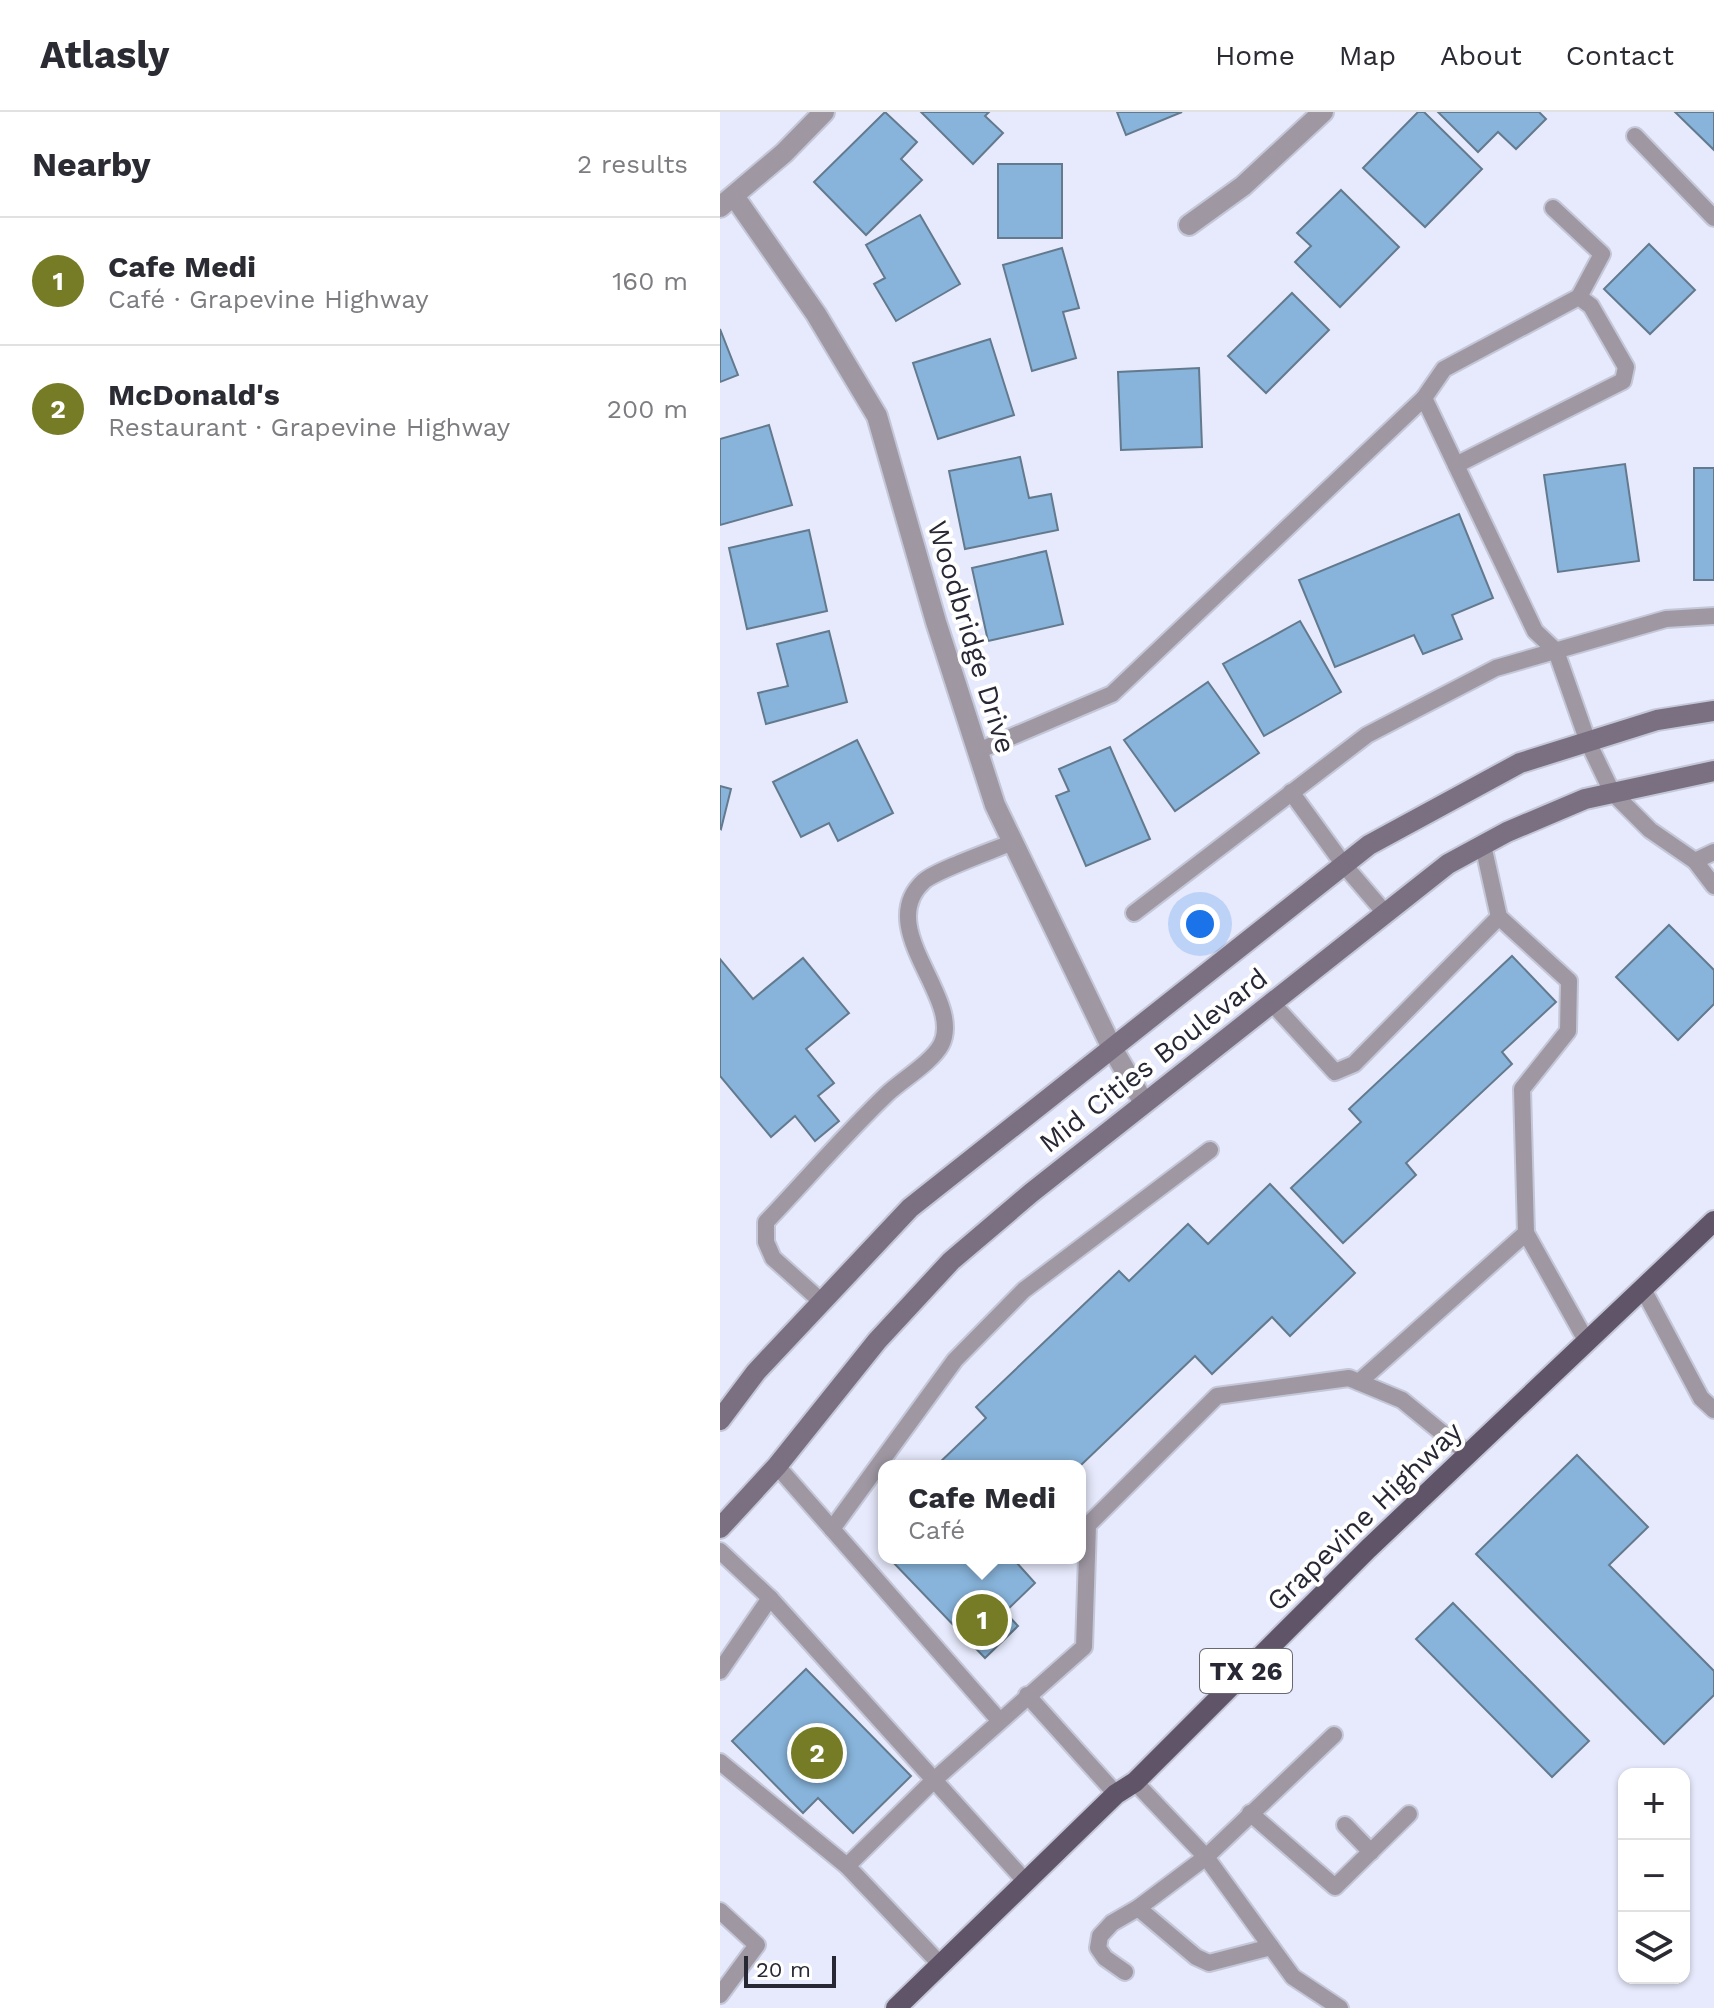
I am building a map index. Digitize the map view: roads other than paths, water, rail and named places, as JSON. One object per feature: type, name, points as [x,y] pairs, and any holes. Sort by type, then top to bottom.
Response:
[{"type":"main road","name":"Mid Cities Boulevard","points":[[720,1420],[756,1372],[910,1208],[1369,845],[1520,763],[1657,720],[1714,711]]},
{"type":"main road","name":"Mid Cities Boulevard","points":[[720,1528],[777,1466],[877,1341],[951,1261],[1031,1193],[1448,864],[1585,799],[1714,771]]},
{"type":"main road","name":"TX 26","points":[[1592,1337],[1714,1221]]},
{"type":"main road","name":"Grapevine Highway","points":[[896,2008],[1116,1794],[1135,1782],[1357,1560],[1592,1337]]},
{"type":"street","points":[[727,202],[784,153],[824,112]]},
{"type":"street","points":[[1189,225],[1243,186],[1323,112]]},
{"type":"street","name":"Woodbridge Drive","points":[[727,202],[816,314],[877,416],[936,622],[995,805],[1112,1048],[1144,1103]]},
{"type":"lane","points":[[1635,136],[1714,218]]},
{"type":"lane","points":[[978,751],[1112,694],[1424,398],[1444,369],[1579,297],[1602,254],[1553,208]]},
{"type":"lane","points":[[1456,465],[1623,381],[1626,367],[1591,306],[1579,297]]},
{"type":"lane","points":[[1424,398],[1535,631],[1556,651],[1588,742],[1612,792],[1650,830],[1695,861],[1714,886]]},
{"type":"lane","points":[[1134,913],[1367,735],[1496,668],[1666,619],[1714,616]]},
{"type":"lane","points":[[1291,792],[1344,865],[1385,913]]},
{"type":"lane","points":[[822,1302],[773,1258],[766,1242],[766,1222],[887,1094],[939,1049],[945,1037],[945,1018],[911,938],[908,918],[913,896],[925,880],[1013,842]]},
{"type":"lane","points":[[1483,845],[1499,917],[1569,981],[1568,1031],[1522,1089],[1526,1233],[1592,1337]]},
{"type":"lane","points":[[1695,861],[1714,852]]},
{"type":"lane","points":[[1271,1002],[1335,1072],[1354,1064],[1499,917]]},
{"type":"lane","points":[[882,1460],[955,1360],[1024,1290],[1210,1150]]},
{"type":"lane","points":[[1359,1382],[1526,1233]]},
{"type":"lane","points":[[1643,1289],[1701,1398],[1714,1410]]},
{"type":"lane","points":[[1086,1557],[1088,1525],[1217,1396],[1349,1378],[1402,1400],[1468,1454]]},
{"type":"lane","points":[[777,1466],[999,1720]]},
{"type":"lane","points":[[832,1529],[878,1466]]},
{"type":"lane","points":[[720,1551],[770,1598],[1026,1882]]},
{"type":"lane","points":[[847,1866],[934,1780],[1084,1647],[1086,1564]]},
{"type":"lane","points":[[720,1671],[770,1598]]},
{"type":"lane","points":[[1027,1695],[1116,1794]]},
{"type":"lane","points":[[1125,1972],[1105,1958],[1098,1948],[1100,1936],[1112,1923],[1138,1908],[1206,1857],[1334,1735]]},
{"type":"lane","points":[[720,1762],[847,1866],[941,1965]]},
{"type":"lane","points":[[1294,1772],[1307,1785]]},
{"type":"lane","points":[[1135,1782],[1206,1857],[1293,1977],[1340,2008]]},
{"type":"lane","points":[[1250,1813],[1335,1887],[1409,1814]]},
{"type":"lane","points":[[1345,1825],[1371,1852]]},
{"type":"lane","points":[[1138,1908],[1196,1957],[1209,1963],[1271,1947]]},
{"type":"lane","points":[[720,1911],[757,1945],[720,1995]]},
{"type":"place","name":"Cafe Medi","points":[[982,1620]]},
{"type":"place","name":"McDonald's","points":[[817,1753]]}]
